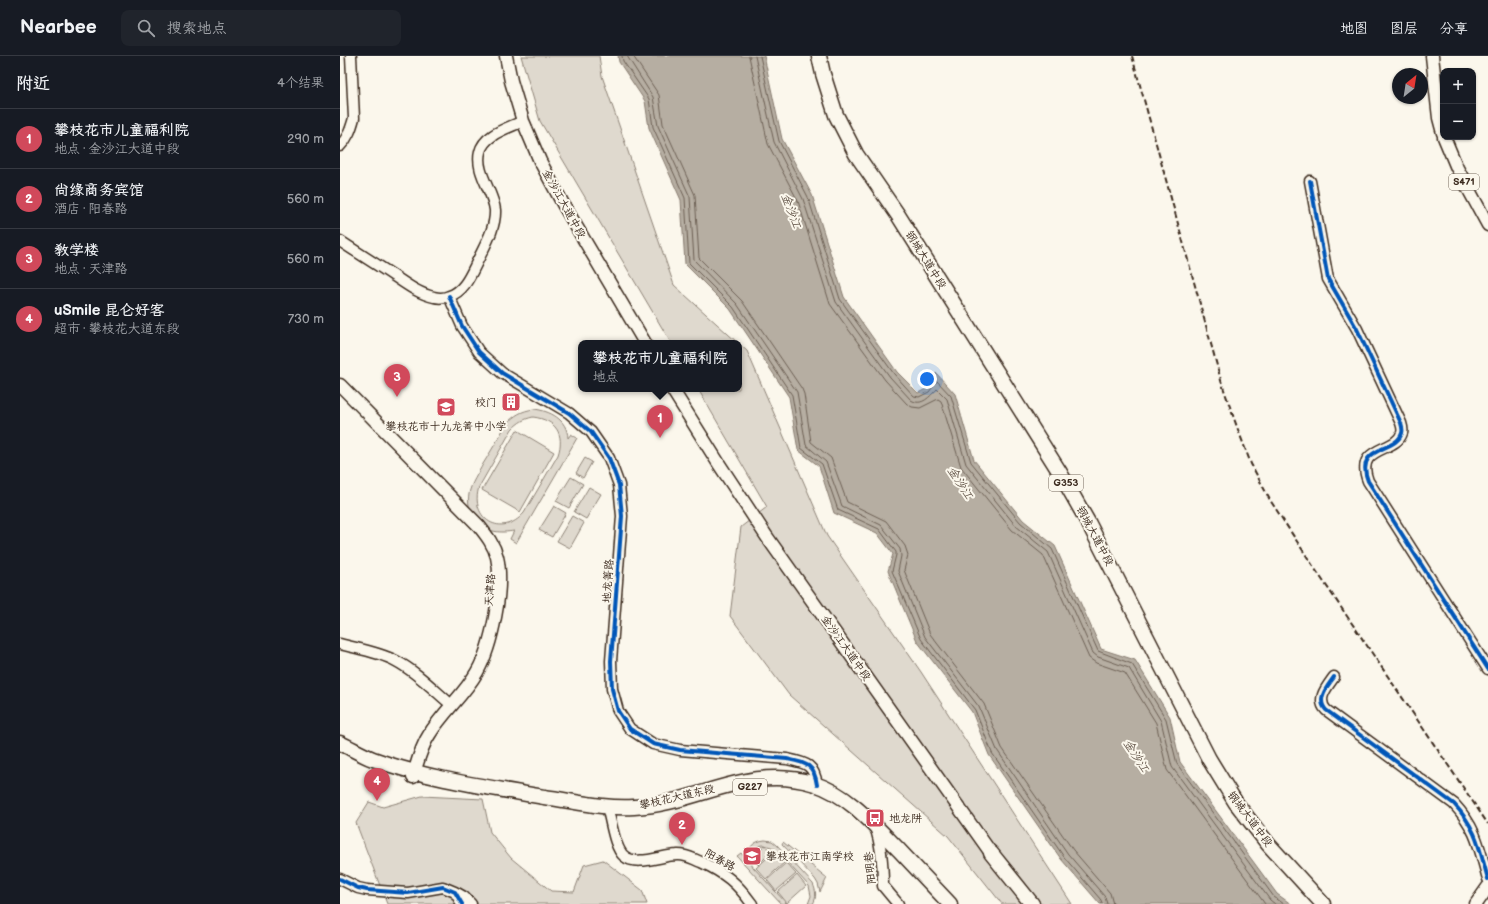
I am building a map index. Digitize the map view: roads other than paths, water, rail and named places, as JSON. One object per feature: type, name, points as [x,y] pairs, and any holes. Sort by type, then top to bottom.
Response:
[{"type":"highway","name":"钢城大道中段","points":[[819,56],[836,115],[856,154],[898,215],[1059,471],[1089,524],[1209,759],[1236,804],[1268,844],[1324,904]]},
{"type":"highway","name":"攀枝花大道东段","points":[[340,743],[372,759],[410,774]]},
{"type":"highway","name":"攀枝花大道东段","points":[[340,749],[370,764],[410,774],[636,814],[666,809],[756,786],[797,786],[818,792],[838,802],[857,815],[877,831],[950,904]]},
{"type":"highway","name":"攀枝花大道东段","points":[[608,809],[635,807],[665,802],[754,779],[796,779],[817,785],[837,794],[856,808],[943,904]]},
{"type":"highway","points":[[991,853],[1032,904]]},
{"type":"main road","name":"金沙江大道中段","points":[[506,56],[511,81],[523,121],[540,161],[563,204],[643,340]]},
{"type":"main road","points":[[1432,56],[1440,122]]},
{"type":"main road","name":"S471","points":[[1445,140],[1457,168],[1488,225]]},
{"type":"main road","points":[[340,385],[475,522],[491,542],[497,558],[499,591],[486,653],[471,681],[428,735],[410,774]]},
{"type":"main road","name":"金沙江大道中段","points":[[674,392],[719,464],[768,537],[991,853]]},
{"type":"main road","name":"天津路","points":[[340,394],[467,521],[480,538],[488,552],[490,560],[492,590],[486,624],[479,650],[460,686],[422,732],[410,774]]},
{"type":"main road","points":[[1476,904],[1488,886]]},
{"type":"main road","points":[[1017,887],[1026,904]]},
{"type":"street","points":[[340,146],[347,137],[354,118],[351,56]]},
{"type":"street","points":[[340,241],[418,291],[435,298],[450,296],[460,289],[470,278],[493,225],[495,212],[494,201],[482,172],[480,152],[484,143],[493,135],[523,121]]},
{"type":"street","points":[[1310,181],[1328,279],[1357,329],[1401,423],[1402,432],[1398,440],[1374,452],[1366,462],[1364,471],[1368,481],[1488,669]]},
{"type":"street","name":"地龙箐路","points":[[450,296],[462,326],[479,352],[502,373],[569,413],[591,432],[609,458],[619,485],[622,516],[611,661],[612,689],[618,711],[630,729],[653,744],[680,750],[787,759],[800,762],[809,766],[815,772],[817,785]]},
{"type":"street","points":[[340,644],[396,661],[414,673],[447,701]]},
{"type":"street","points":[[1334,677],[1322,696],[1322,706],[1440,793],[1458,809],[1470,823],[1475,833],[1488,879]]},
{"type":"street","name":"阳春路","points":[[608,809],[619,851],[625,857],[633,860],[678,854],[689,857],[726,875],[736,883],[752,904]]},
{"type":"street","name":"阳明巷","points":[[877,831],[882,862],[883,886],[898,904]]},
{"type":"street","points":[[340,879],[358,888],[367,890],[408,892],[443,887],[464,897],[471,904]]},
{"type":"street","points":[[455,892],[462,904]]},
{"type":"water","name":"金沙江","points":[[618,56],[764,56],[782,139],[812,195],[844,297],[897,372],[918,393],[926,389],[936,373],[955,394],[974,460],[1023,520],[1055,546],[1101,649],[1135,660],[1170,717],[1180,762],[1277,894],[1291,904],[1100,904],[1061,859],[989,755],[972,712],[917,641],[888,571],[893,554],[877,533],[834,513],[819,466],[798,450],[789,397],[730,309],[685,264],[681,200],[649,128],[645,101],[619,62]]},
{"type":"railway","points":[[1132,56],[1222,384],[1251,464],[1270,500],[1315,569],[1488,824]]},
{"type":"place","name":"教学楼","points":[[397,397]]},
{"type":"place","name":"校门","points":[[511,402]]},
{"type":"place","name":"攀枝花市十九龙箐中小学","points":[[446,407]]},
{"type":"place","name":"攀枝花市儿童福利院","points":[[660,438]]},
{"type":"place","name":"uSmile 昆仑好客","points":[[377,801]]},
{"type":"place","name":"地龙阱","points":[[875,818]]},
{"type":"place","name":"尚缘商务宾馆","points":[[682,845]]},
{"type":"place","name":"攀枝花市江南学校","points":[[752,856]]}]
